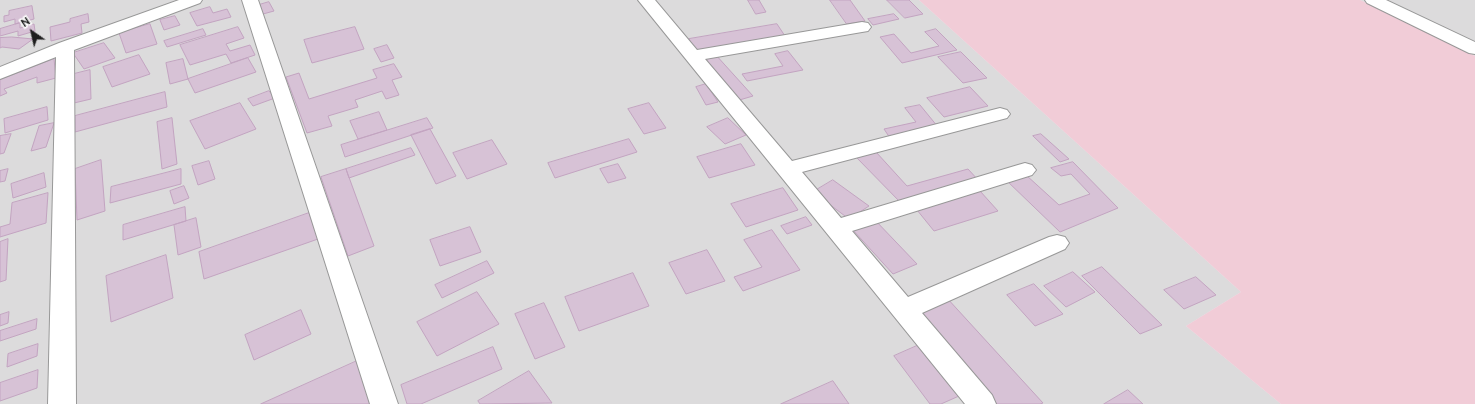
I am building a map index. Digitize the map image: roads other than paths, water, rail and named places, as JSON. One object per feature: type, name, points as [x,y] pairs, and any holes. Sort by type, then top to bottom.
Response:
[{"type":"street","points":[[0,73],[194,0]]},
{"type":"street","points":[[250,0],[384,404]]},
{"type":"street","points":[[646,0],[982,404]]},
{"type":"street","points":[[1373,0],[1475,49]]},
{"type":"street","points":[[693,56],[862,27]]},
{"type":"street","points":[[62,404],[66,47]]},
{"type":"street","points":[[787,169],[1000,114]]},
{"type":"street","points":[[836,228],[1025,170]]},
{"type":"street","points":[[904,310],[1057,243]]}]
